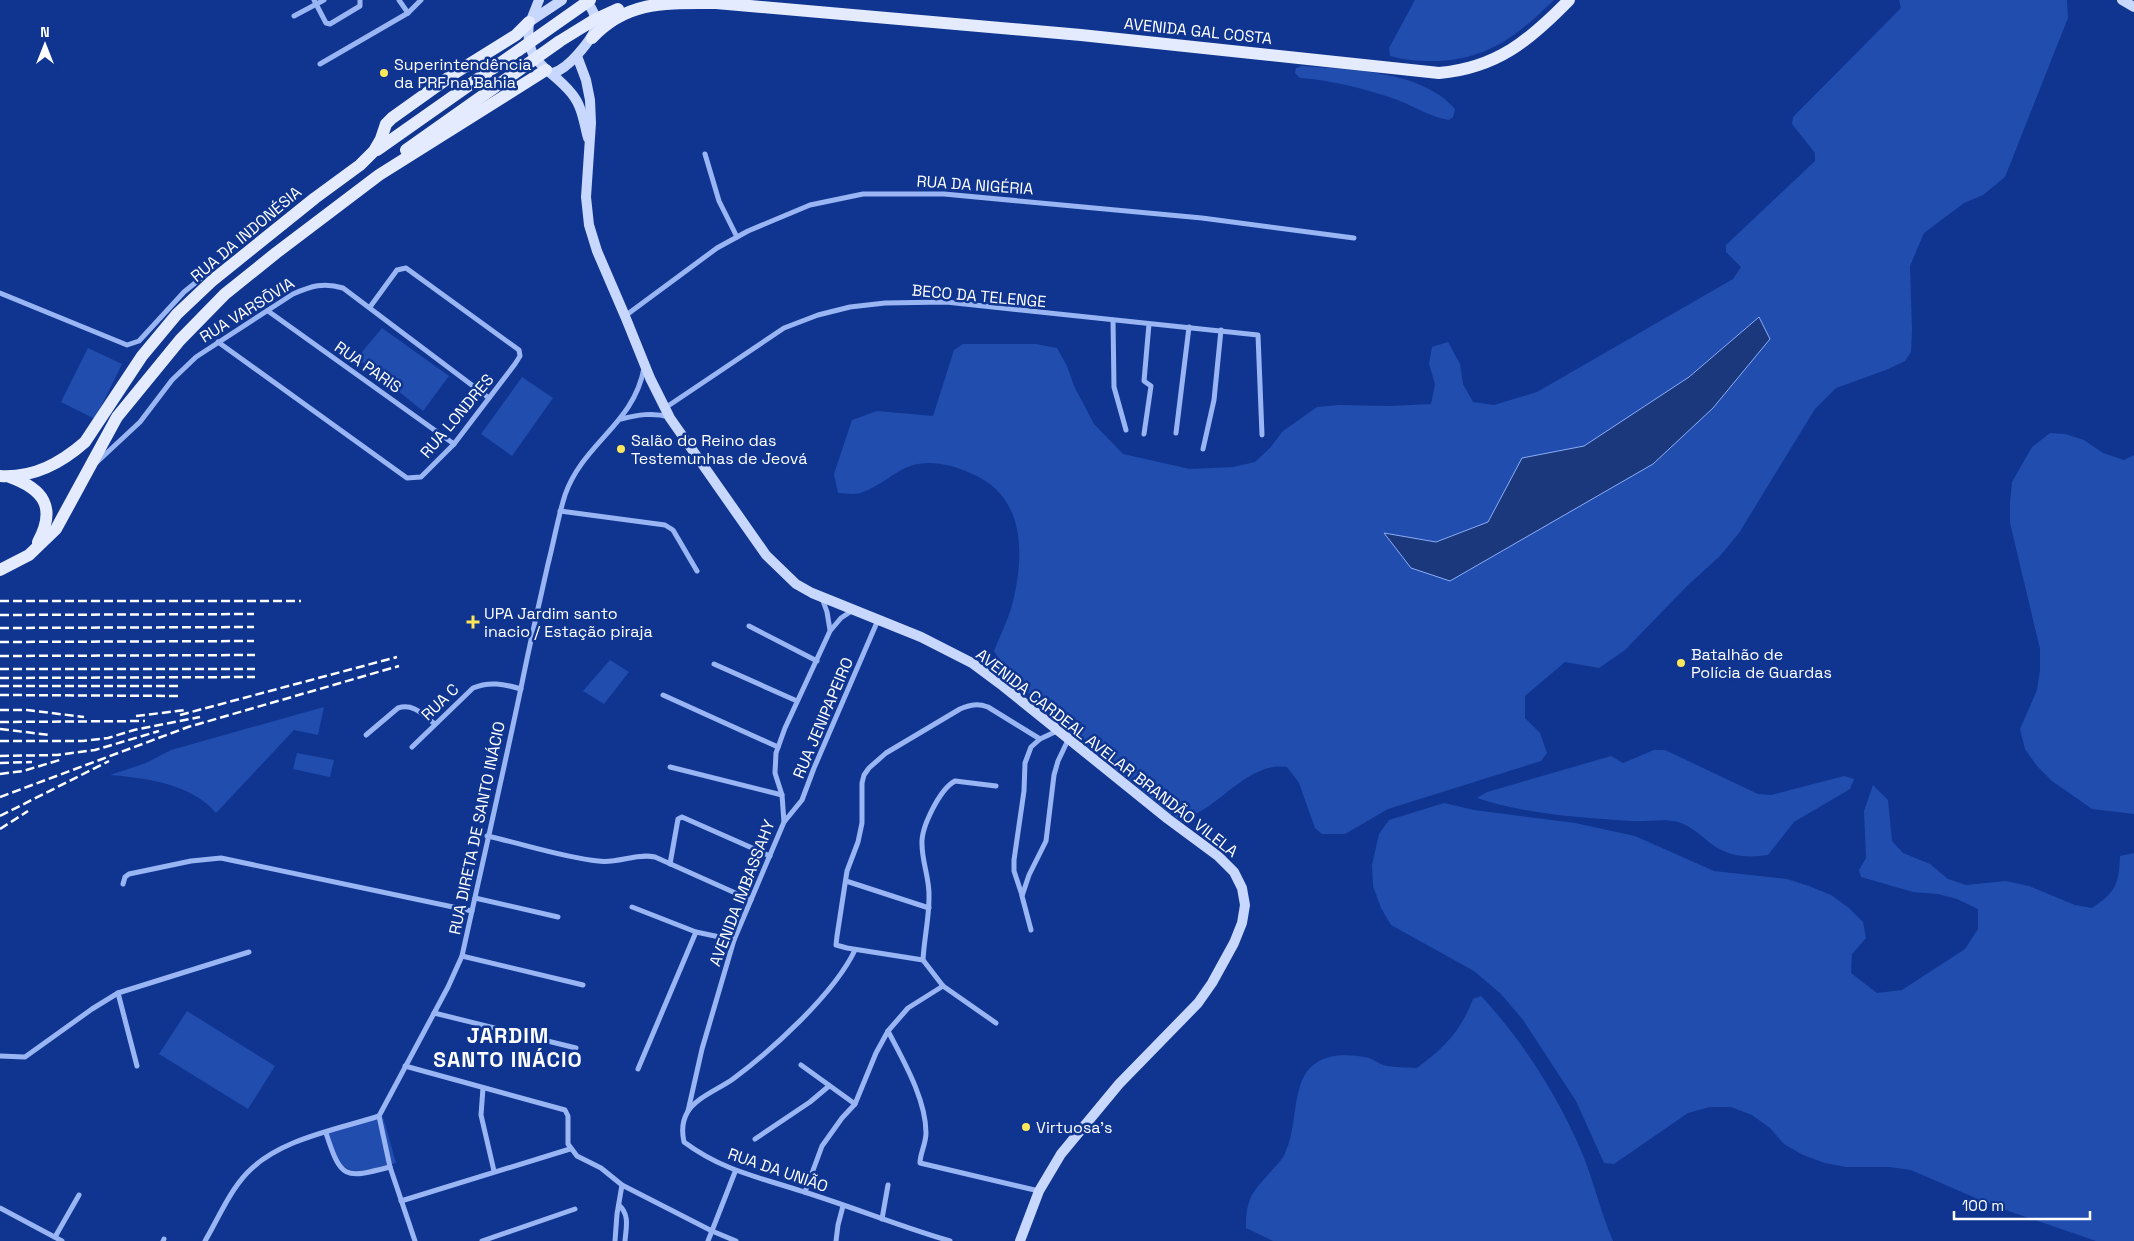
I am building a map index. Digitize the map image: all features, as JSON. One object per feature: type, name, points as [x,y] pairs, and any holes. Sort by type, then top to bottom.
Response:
[{"type":"main road","name":"RUA DA INDONÉSIA","points":[[539,0],[530,21],[528,36],[530,50],[534,57],[550,72]]},
{"type":"main road","name":"RUA DA INDONÉSIA","points":[[5,477],[33,472],[60,462],[85,442],[142,356],[177,314],[213,280],[315,198],[360,165],[381,139],[386,124],[392,118],[455,74],[516,35],[530,21],[562,0]]},
{"type":"main road","points":[[586,0],[595,16],[596,25],[592,38]]},
{"type":"main road","points":[[370,155],[590,0]]},
{"type":"main road","name":"AVENIDA GAL COSTA","points":[[758,0],[776,2],[801,10]]},
{"type":"main road","name":"AVENIDA GAL COSTA","points":[[379,175],[542,75],[565,67],[592,38],[618,16],[632,10],[665,3],[716,3],[801,10],[1206,47],[1439,73],[1474,67],[1508,51],[1540,30],[1569,0]]},
{"type":"main road","points":[[2122,0],[2134,7]]},
{"type":"main road","points":[[379,175],[404,151],[515,72],[594,20],[636,1]]},
{"type":"main road","name":"AVENIDA CARDEAL AVELAR BRANDÃO VILELA","points":[[577,56],[586,80],[590,100],[591,123],[586,197],[589,225],[596,251],[670,418],[766,555],[796,584],[822,598],[946,649],[972,663],[1223,860],[1239,881],[1244,905],[1242,923],[1234,943],[1212,983],[1198,1003],[1119,1084],[1061,1154],[1039,1191],[1020,1241]]},
{"type":"main road","name":"AVENIDA CARDEAL AVELAR BRANDÃO VILELA","points":[[550,72],[576,99],[589,138]]},
{"type":"main road","name":"RUA DA INDONÉSIA","points":[[0,570],[18,562],[34,551],[56,529],[118,417],[155,368],[193,325],[225,294],[379,175]]},
{"type":"main road","points":[[5,477],[26,483],[37,490],[45,500],[47,512],[45,527],[34,551]]},
{"type":"street","points":[[294,16],[315,2],[324,0]]},
{"type":"street","points":[[315,2],[326,23],[330,24],[360,6],[360,0]]},
{"type":"street","points":[[399,0],[408,13]]},
{"type":"street","points":[[320,64],[408,13],[421,0]]},
{"type":"street","points":[[705,154],[719,201],[737,237]]},
{"type":"street","name":"RUA DA NIGÉRIA","points":[[625,316],[717,248],[737,237],[810,205],[863,194],[944,194],[1202,218],[1354,238]]},
{"type":"street","name":"RUA LONDRES","points":[[218,342],[407,478],[421,477],[454,444],[520,356],[516,346],[406,268],[397,270],[370,306]]},
{"type":"street","points":[[0,293],[127,345],[139,341],[184,292],[211,270]]},
{"type":"street","name":"RUA VARSŌVIA","points":[[89,469],[140,422],[184,367],[218,342],[293,294],[320,284],[343,288],[370,306],[489,398]]},
{"type":"street","name":"BECO DA TELENGE","points":[[665,408],[784,328],[818,315],[850,307],[885,303],[946,302],[1258,335],[1262,435]]},
{"type":"street","name":"RUA PARIS","points":[[268,311],[454,444]]},
{"type":"street","points":[[1113,320],[1114,387],[1126,430]]},
{"type":"street","points":[[1144,434],[1151,386],[1144,381],[1149,324]]},
{"type":"street","points":[[1176,432],[1189,327]]},
{"type":"street","points":[[1204,449],[1214,400],[1221,330]]},
{"type":"street","name":"RUA DIRETA DE SANTO INÁCIO","points":[[379,1116],[462,956],[560,511],[566,494],[580,464],[621,420],[635,395],[645,365]]},
{"type":"street","points":[[621,420],[648,414],[661,414],[670,418]]},
{"type":"street","points":[[560,511],[665,525],[673,530],[697,571]]},
{"type":"street","points":[[822,598],[827,612],[830,631]]},
{"type":"street","name":"AVENIDA IMBASSAHY","points":[[688,1112],[702,1049],[734,940],[784,822],[782,795],[774,763],[778,747],[830,631],[841,618],[853,610]]},
{"type":"street","name":"RUA JENIPAPEIRO","points":[[784,822],[802,800],[878,620]]},
{"type":"street","points":[[749,626],[816,661]]},
{"type":"street","points":[[714,664],[797,701]]},
{"type":"street","name":"RUA C","points":[[412,747],[473,688],[480,685],[497,684],[521,689]]},
{"type":"street","points":[[663,695],[778,747]]},
{"type":"street","points":[[996,1023],[943,986],[923,960],[855,950],[836,944],[846,881],[862,823],[862,782],[864,775],[873,764],[886,753],[960,709],[971,705],[981,704],[988,706],[1040,739]]},
{"type":"street","points":[[366,735],[398,708],[404,706],[415,708],[435,724]]},
{"type":"street","points":[[1031,930],[1014,871],[1024,791],[1025,763],[1031,748],[1040,739],[1057,731]]},
{"type":"street","points":[[1022,896],[1029,875],[1046,841],[1054,775],[1068,740]]},
{"type":"street","points":[[670,767],[782,795]]},
{"type":"street","points":[[923,960],[929,908],[928,876],[923,858],[922,840],[924,830],[937,802],[945,790],[955,781],[996,786]]},
{"type":"street","points":[[670,864],[677,821],[682,817],[770,856]]},
{"type":"street","points":[[487,836],[590,860],[613,862],[638,855],[647,855],[751,900]]},
{"type":"street","points":[[123,884],[125,877],[129,874],[191,860],[221,858],[472,911]]},
{"type":"street","points":[[846,881],[929,908]]},
{"type":"street","points":[[475,898],[558,917]]},
{"type":"street","points":[[632,907],[696,932],[734,940]]},
{"type":"street","points":[[638,1069],[696,932]]},
{"type":"street","points":[[688,1112],[700,1101],[750,1066],[808,1013],[838,978],[855,950]]},
{"type":"street","points":[[0,1056],[25,1057],[92,1008],[118,993],[249,952]]},
{"type":"street","points":[[462,956],[583,985]]},
{"type":"street","points":[[805,1192],[822,1146],[842,1118],[855,1104],[876,1053],[888,1031],[908,1008],[943,986]]},
{"type":"street","points":[[118,993],[137,1066]]},
{"type":"street","points":[[434,1013],[576,1048]]},
{"type":"street","points":[[888,1031],[907,1067],[926,1128],[926,1140],[919,1161],[920,1164],[1039,1191]]},
{"type":"street","points":[[801,1065],[855,1104]]},
{"type":"street","points":[[405,1066],[555,1106],[567,1112],[566,1132],[570,1149],[577,1156],[601,1168],[622,1185],[712,1231],[736,1241]]},
{"type":"street","points":[[755,1139],[810,1102],[828,1086]]},
{"type":"street","points":[[483,1088],[481,1115],[494,1171]]},
{"type":"street","name":"RUA DA UNIÃO","points":[[688,1112],[682,1129],[684,1142],[697,1152],[735,1172],[805,1192],[950,1241]]},
{"type":"street","points":[[205,1241],[235,1190],[246,1174],[258,1163],[282,1148],[379,1116],[390,1167],[414,1241]]},
{"type":"street","points":[[326,1133],[335,1159],[346,1173],[362,1174],[390,1167]]},
{"type":"street","points":[[401,1201],[570,1149]]},
{"type":"street","points":[[708,1241],[735,1172]]},
{"type":"street","points":[[615,1241],[622,1185]]},
{"type":"street","points":[[882,1218],[888,1185]]},
{"type":"street","points":[[55,1237],[80,1195]]},
{"type":"street","points":[[619,1205],[626,1215],[625,1241]]},
{"type":"street","points":[[836,1241],[843,1206]]},
{"type":"street","points":[[0,1208],[62,1241]]},
{"type":"street","points":[[482,1241],[575,1209]]},
{"type":"street","points":[[927,1234],[927,1241]]},
{"type":"shaded area","points":[[1415,0],[1554,0],[1513,35],[1499,44],[1468,57],[1431,61],[1410,60],[1390,56],[1389,48]]},
{"type":"shaded area","points":[[1899,0],[2067,0],[2068,18],[2005,177],[1983,195],[1964,203],[1924,233],[1910,266],[1911,352],[1905,361],[1836,388],[1815,409],[1739,533],[1719,557],[1688,585],[1625,650],[1599,668],[1565,662],[1525,696],[1525,718],[1540,733],[1547,753],[1541,761],[1388,809],[1345,834],[1322,834],[1315,828],[1299,783],[1287,767],[1264,769],[1254,774],[1206,808],[1182,822],[1063,726],[1019,683],[994,651],[1012,605],[1019,566],[1017,528],[1011,511],[1002,496],[988,483],[970,473],[951,466],[931,463],[918,464],[903,469],[860,493],[838,493],[834,474],[852,420],[877,411],[933,416],[954,350],[963,344],[1036,344],[1057,348],[1094,424],[1123,454],[1190,469],[1233,467],[1255,462],[1270,448],[1283,431],[1317,407],[1431,404],[1435,384],[1429,364],[1432,347],[1448,342],[1460,364],[1463,384],[1473,402],[1494,405],[1537,392],[1733,279],[1741,267],[1726,252],[1726,245],[1815,161],[1815,153],[1792,124],[1793,117],[1901,8]]},
{"type":"shaded area","points":[[1302,66],[1362,71],[1404,79],[1424,86],[1441,96],[1455,109],[1453,117],[1449,120],[1442,119],[1395,99],[1360,88],[1300,78],[1295,73],[1296,68]]},
{"type":"shaded area","points":[[1759,317],[1770,339],[1713,408],[1653,464],[1450,581],[1411,568],[1384,533],[1436,542],[1488,522],[1522,458],[1584,446],[1689,377]]},
{"type":"shaded area","points":[[382,328],[449,376],[423,411],[357,358]]},
{"type":"shaded area","points":[[88,348],[122,364],[95,419],[61,402]]},
{"type":"shaded area","points":[[522,377],[553,398],[512,456],[481,434]]},
{"type":"shaded area","points":[[2050,433],[2065,434],[2084,440],[2103,453],[2124,460],[2134,455],[2134,814],[2092,809],[2052,781],[2037,766],[2025,749],[2020,729],[2037,690],[2040,670],[2040,649],[2010,523],[2012,482],[2032,447]]},
{"type":"shaded area","points":[[610,660],[629,672],[604,704],[583,691]]},
{"type":"shaded area","points":[[324,707],[318,735],[294,730],[216,813],[194,795],[168,784],[110,775],[146,763],[171,750]]},
{"type":"shaded area","points":[[1654,750],[1665,750],[1758,794],[1771,795],[1844,776],[1854,779],[1850,789],[1794,822],[1768,855],[1753,856],[1739,856],[1719,849],[1688,826],[1678,822],[1662,820],[1632,821],[1534,812],[1477,798],[1487,792],[1611,756],[1623,763]]},
{"type":"shaded area","points":[[297,753],[334,760],[330,777],[293,769]]},
{"type":"shaded area","points":[[1873,785],[1888,800],[1892,841],[1903,853],[1930,864],[1948,879],[1966,885],[2006,881],[2029,886],[2075,905],[2092,908],[2115,887],[2119,874],[2120,856],[2134,853],[2134,1241],[2096,1241],[1994,1206],[1911,1170],[1889,1167],[1846,1167],[1825,1163],[1803,1155],[1784,1144],[1770,1128],[1752,1115],[1731,1107],[1710,1107],[1688,1113],[1614,1164],[1604,1163],[1576,1101],[1523,1020],[1501,994],[1474,971],[1391,925],[1381,908],[1373,886],[1372,865],[1379,834],[1389,820],[1444,803],[1474,810],[1575,823],[1635,836],[1714,871],[1787,879],[1831,895],[1849,908],[1863,922],[1866,938],[1852,954],[1851,973],[1877,993],[1902,990],[1965,949],[1978,929],[1978,909],[1957,899],[1938,894],[1913,892],[1861,877],[1859,870],[1866,858],[1864,811]]},
{"type":"shaded area","points":[[1481,996],[1524,1049],[1549,1087],[1571,1127],[1585,1159],[1613,1241],[1273,1241],[1246,1228],[1246,1217],[1252,1194],[1285,1153],[1291,1137],[1300,1086],[1311,1067],[1327,1058],[1347,1055],[1369,1058],[1387,1066],[1417,1068],[1451,1038],[1463,1020],[1473,999]]},
{"type":"shaded area","points":[[187,1011],[275,1066],[248,1109],[159,1054]]},
{"type":"shaded area","points":[[383,1117],[396,1163],[358,1171],[350,1170],[343,1166],[338,1159],[328,1131]]},
{"type":"railway","points":[[0,601],[301,601]]},
{"type":"railway","points":[[0,615],[254,614]]},
{"type":"railway","points":[[0,628],[254,627]]},
{"type":"railway","points":[[0,642],[254,641]]},
{"type":"railway","points":[[0,656],[255,655]]},
{"type":"railway","points":[[180,715],[397,657]]},
{"type":"railway","points":[[0,797],[188,727],[399,666]]},
{"type":"railway","points":[[0,669],[255,669]]},
{"type":"railway","points":[[0,678],[255,677]]},
{"type":"railway","points":[[0,686],[182,686]]},
{"type":"railway","points":[[0,695],[182,696]]},
{"type":"railway","points":[[0,710],[27,710],[84,717]]},
{"type":"railway","points":[[136,716],[186,710]]},
{"type":"railway","points":[[0,741],[83,741],[108,738],[134,730],[200,717]]},
{"type":"railway","points":[[0,722],[145,721]]},
{"type":"railway","points":[[0,729],[50,735]]},
{"type":"railway","points":[[0,756],[57,755],[95,750],[159,731]]},
{"type":"railway","points":[[0,774],[23,771],[63,759]]},
{"type":"railway","points":[[0,816],[109,761]]},
{"type":"railway","points":[[0,763],[32,762]]},
{"type":"railway","points":[[0,829],[28,811]]},
{"type":"place","name":"Superintendência da PRF na Bahia","points":[[384,73]]},
{"type":"place","name":"Salão do Reino das Testemunhas de Jeová","points":[[621,449]]},
{"type":"place","name":"UPA Jardim santo inacio / Estação piraja","points":[[473,622]]},
{"type":"place","name":"Batalhão de Polícia de Guardas","points":[[1681,663]]},
{"type":"place","name":"Virtuosa's","points":[[1026,1127]]},
{"type":"district","name":"JARDIM SANTO INÁCIO","points":[[508,1047]]}]
